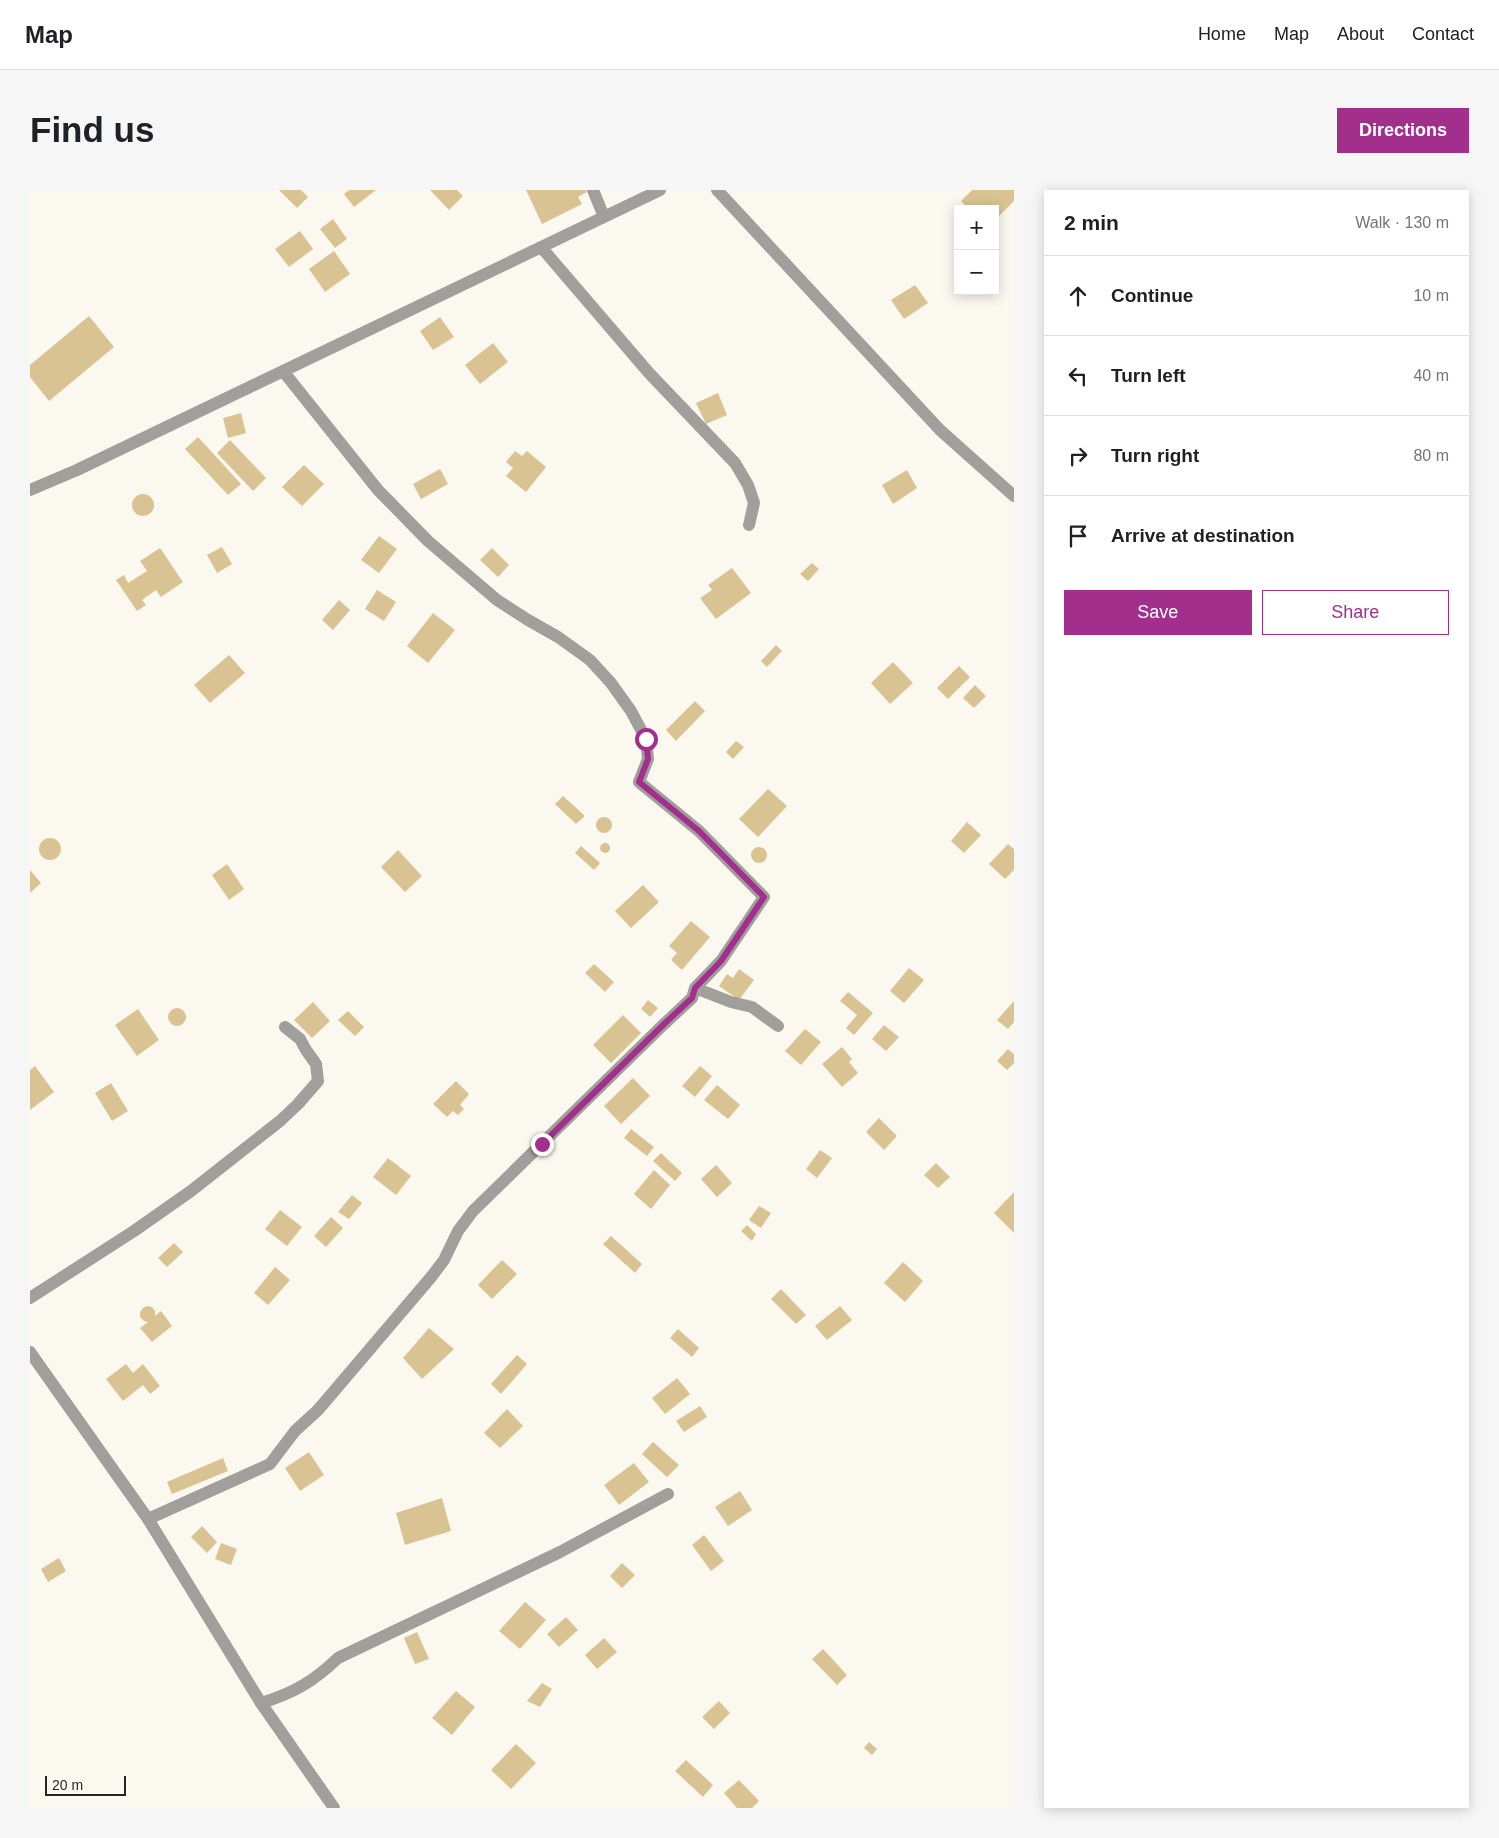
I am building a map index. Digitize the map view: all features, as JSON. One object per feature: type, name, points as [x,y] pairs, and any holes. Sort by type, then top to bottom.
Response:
[{"type":"street","points":[[593,190],[604,217]]},
{"type":"street","points":[[30,490],[77,470],[660,190]]},
{"type":"street","points":[[717,190],[940,430],[1014,496]]},
{"type":"street","points":[[541,247],[649,373],[735,464],[748,485],[754,503],[749,525]]},
{"type":"street","points":[[148,1519],[270,1464],[295,1431],[318,1410],[432,1276],[444,1260],[458,1231],[473,1211],[692,998],[695,988],[721,961],[764,897],[699,831],[639,782],[648,759],[646,739],[631,711],[611,683],[590,660],[558,637],[497,600],[428,541],[378,490],[284,371]]},
{"type":"street","points":[[695,988],[731,1002],[752,1007],[778,1026]]},
{"type":"street","points":[[30,1298],[134,1232],[280,1121],[298,1104],[318,1081],[316,1064],[300,1039],[285,1027]]},
{"type":"street","points":[[30,1352],[148,1519],[261,1703],[334,1808]]},
{"type":"street","points":[[261,1703],[286,1695],[300,1688],[321,1674],[338,1658],[560,1552],[668,1494]]},
{"type":"building","points":[[279,190],[301,190],[308,197],[297,208]]},
{"type":"building","points":[[349,190],[376,190],[354,207],[344,194]]},
{"type":"building","points":[[430,190],[457,190],[463,196],[449,210]]},
{"type":"building","points":[[526,190],[586,190],[587,192],[578,197],[582,204],[542,224]]},
{"type":"building","points":[[972,190],[1014,190],[1014,201],[999,216],[999,205],[965,205],[961,201]]},
{"type":"building","points":[[333,219],[347,239],[335,248],[320,229]]},
{"type":"building","points":[[300,231],[313,249],[289,267],[275,249]]},
{"type":"building","points":[[334,251],[350,274],[325,292],[309,269]]},
{"type":"building","points":[[915,285],[928,303],[904,319],[891,300]]},
{"type":"building","points":[[89,316],[114,347],[49,401],[30,377],[30,365]]},
{"type":"building","points":[[440,317],[454,337],[433,350],[420,331]]},
{"type":"building","points":[[493,343],[508,362],[480,384],[465,365]]},
{"type":"building","points":[[718,393],[727,415],[706,424],[696,403]]},
{"type":"building","points":[[241,413],[246,433],[228,438],[223,418]]},
{"type":"building","points":[[198,437],[241,484],[228,495],[185,449]]},
{"type":"building","points":[[230,440],[266,478],[253,491],[217,453]]},
{"type":"building","points":[[515,451],[522,456],[527,451],[546,467],[526,492],[506,476],[513,468],[506,462]]},
{"type":"building","points":[[304,465],[324,484],[302,506],[282,487]]},
{"type":"building","points":[[440,469],[448,484],[421,499],[413,484]]},
{"type":"building","points":[[907,470],[917,488],[893,504],[882,485]]},
{"type":"building","points":[[143,494],[151,497],[154,505],[151,513],[143,516],[135,513],[132,505],[135,497]]},
{"type":"building","points":[[379,536],[397,549],[379,573],[361,560]]},
{"type":"building","points":[[222,547],[232,564],[217,573],[207,555]]},
{"type":"building","points":[[160,548],[183,582],[161,597],[156,590],[142,600],[146,605],[137,611],[116,580],[124,575],[128,583],[147,571],[140,561]]},
{"type":"building","points":[[492,548],[509,565],[498,577],[480,560]]},
{"type":"building","points":[[812,563],[819,569],[808,581],[800,574]]},
{"type":"building","points":[[732,568],[751,593],[716,619],[700,598],[712,590],[708,585]]},
{"type":"building","points":[[377,590],[396,602],[384,621],[365,609]]},
{"type":"building","points":[[339,600],[350,610],[333,630],[322,620]]},
{"type":"building","points":[[433,613],[455,630],[428,663],[407,646]]},
{"type":"building","points":[[776,645],[782,651],[767,667],[761,661]]},
{"type":"building","points":[[229,655],[245,673],[210,703],[194,685]]},
{"type":"building","points":[[893,662],[913,683],[890,704],[871,683]]},
{"type":"building","points":[[959,666],[970,677],[948,699],[937,688]]},
{"type":"building","points":[[975,685],[986,696],[974,708],[963,698]]},
{"type":"building","points":[[695,701],[705,711],[676,741],[666,730]]},
{"type":"building","points":[[736,741],[744,747],[733,759],[726,752]]},
{"type":"building","points":[[768,789],[787,806],[758,837],[739,819]]},
{"type":"building","points":[[563,796],[585,816],[576,824],[555,804]]},
{"type":"building","points":[[601,817],[607,817],[612,822],[610,831],[601,833],[596,828],[596,822]]},
{"type":"building","points":[[967,822],[981,835],[964,853],[951,841]]},
{"type":"building","points":[[50,838],[58,841],[61,849],[58,857],[50,860],[42,857],[39,849],[42,841]]},
{"type":"building","points":[[603,843],[607,843],[610,848],[609,852],[603,853],[600,850],[600,846]]},
{"type":"building","points":[[1008,844],[1014,849],[1014,870],[1005,879],[989,864]]},
{"type":"building","points":[[581,846],[600,863],[594,870],[575,853]]},
{"type":"building","points":[[756,847],[762,847],[767,852],[765,861],[756,863],[751,858],[751,852]]},
{"type":"building","points":[[398,850],[422,876],[405,892],[381,867]]},
{"type":"building","points":[[227,864],[244,889],[229,900],[212,875]]},
{"type":"building","points":[[30,870],[41,883],[30,893]]},
{"type":"building","points":[[643,885],[659,902],[631,928],[615,911]]},
{"type":"building","points":[[691,921],[710,937],[682,970],[671,960],[677,953],[669,946]]},
{"type":"building","points":[[594,964],[614,982],[605,992],[585,973]]},
{"type":"building","points":[[909,968],[924,980],[904,1003],[890,991]]},
{"type":"building","points":[[739,969],[754,980],[739,1000],[719,986],[727,974],[733,978]]},
{"type":"building","points":[[848,992],[873,1013],[854,1035],[846,1028],[857,1015],[840,1001]]},
{"type":"building","points":[[648,1000],[658,1008],[650,1017],[641,1009]]},
{"type":"building","points":[[1014,1001],[1014,1022],[1008,1029],[997,1020]]},
{"type":"building","points":[[313,1002],[330,1021],[312,1038],[294,1020]]},
{"type":"building","points":[[177,1008],[183,1011],[186,1017],[183,1023],[177,1026],[171,1023],[168,1017],[171,1011]]},
{"type":"building","points":[[138,1009],[159,1040],[137,1056],[115,1025]]},
{"type":"building","points":[[348,1011],[364,1027],[355,1036],[338,1020]]},
{"type":"building","points":[[623,1015],[641,1033],[611,1063],[593,1045]]},
{"type":"building","points":[[884,1025],[899,1037],[886,1051],[872,1039]]},
{"type":"building","points":[[805,1029],[821,1042],[801,1065],[785,1051]]},
{"type":"building","points":[[842,1047],[852,1059],[849,1062],[858,1073],[842,1087],[822,1064]]},
{"type":"building","points":[[1008,1049],[1014,1054],[1014,1063],[1007,1070],[997,1061]]},
{"type":"building","points":[[35,1066],[54,1092],[30,1110],[30,1070]]},
{"type":"building","points":[[700,1066],[712,1076],[695,1097],[682,1086]]},
{"type":"building","points":[[633,1078],[650,1096],[621,1124],[604,1106]]},
{"type":"building","points":[[456,1081],[469,1094],[460,1105],[464,1109],[458,1115],[453,1111],[447,1117],[433,1104]]},
{"type":"building","points":[[111,1083],[128,1111],[112,1121],[95,1093]]},
{"type":"building","points":[[717,1085],[740,1105],[728,1119],[704,1100]]},
{"type":"building","points":[[879,1118],[897,1136],[884,1150],[866,1132]]},
{"type":"building","points":[[631,1129],[654,1147],[647,1156],[624,1138]]},
{"type":"building","points":[[820,1150],[832,1158],[817,1178],[806,1169]]},
{"type":"building","points":[[661,1153],[682,1173],[675,1181],[653,1161]]},
{"type":"building","points":[[388,1158],[411,1176],[396,1195],[373,1177]]},
{"type":"building","points":[[936,1163],[950,1177],[938,1188],[924,1175]]},
{"type":"building","points":[[716,1165],[732,1183],[717,1197],[701,1179]]},
{"type":"building","points":[[654,1170],[670,1185],[651,1209],[634,1194]]},
{"type":"building","points":[[1014,1192],[1014,1233],[994,1213]]},
{"type":"building","points":[[352,1195],[362,1203],[349,1219],[338,1212]]},
{"type":"building","points":[[759,1206],[771,1213],[761,1228],[749,1220]]},
{"type":"building","points":[[280,1210],[302,1227],[287,1246],[265,1229]]},
{"type":"building","points":[[331,1217],[343,1228],[326,1247],[314,1236]]},
{"type":"building","points":[[747,1225],[756,1234],[752,1241],[741,1231]]},
{"type":"building","points":[[611,1236],[642,1264],[635,1273],[603,1244]]},
{"type":"building","points":[[174,1243],[183,1252],[167,1267],[158,1258]]},
{"type":"building","points":[[502,1260],[517,1274],[492,1299],[478,1285]]},
{"type":"building","points":[[903,1262],[923,1281],[905,1302],[884,1283]]},
{"type":"building","points":[[275,1267],[290,1280],[268,1305],[254,1293]]},
{"type":"building","points":[[781,1289],[806,1315],[796,1324],[771,1299]]},
{"type":"building","points":[[147,1306],[152,1307],[155,1311],[155,1316],[161,1311],[172,1326],[152,1342],[140,1328],[148,1322],[140,1317],[140,1312]]},
{"type":"building","points":[[840,1306],[852,1320],[827,1340],[815,1326]]},
{"type":"building","points":[[429,1328],[454,1349],[422,1379],[403,1358]]},
{"type":"building","points":[[678,1329],[699,1348],[692,1357],[670,1338]]},
{"type":"building","points":[[517,1355],[527,1364],[501,1394],[491,1384]]},
{"type":"building","points":[[126,1364],[133,1373],[143,1364],[160,1386],[150,1394],[143,1385],[123,1401],[106,1379]]},
{"type":"building","points":[[677,1378],[690,1394],[665,1414],[652,1398]]},
{"type":"building","points":[[700,1406],[707,1417],[684,1432],[676,1421]]},
{"type":"building","points":[[507,1409],[523,1426],[500,1448],[484,1433]]},
{"type":"building","points":[[653,1442],[679,1465],[667,1477],[642,1454]]},
{"type":"building","points":[[309,1452],[324,1475],[300,1491],[285,1468]]},
{"type":"building","points":[[223,1458],[228,1471],[172,1494],[167,1482]]},
{"type":"building","points":[[634,1463],[649,1482],[619,1505],[604,1485]]},
{"type":"building","points":[[740,1491],[752,1510],[728,1526],[715,1507]]},
{"type":"building","points":[[442,1498],[451,1531],[405,1545],[396,1513]]},
{"type":"building","points":[[202,1526],[217,1542],[207,1553],[191,1537]]},
{"type":"building","points":[[704,1535],[724,1561],[711,1571],[692,1545]]},
{"type":"building","points":[[221,1543],[237,1549],[231,1565],[215,1559]]},
{"type":"building","points":[[59,1558],[66,1571],[48,1582],[41,1569]]},
{"type":"building","points":[[622,1563],[635,1575],[622,1588],[610,1576]]},
{"type":"building","points":[[525,1602],[546,1620],[520,1649],[499,1631]]},
{"type":"building","points":[[566,1617],[578,1630],[559,1647],[547,1634]]},
{"type":"building","points":[[417,1632],[429,1659],[415,1664],[404,1638]]},
{"type":"building","points":[[604,1638],[617,1652],[597,1669],[585,1655]]},
{"type":"building","points":[[823,1649],[847,1675],[837,1685],[812,1659]]},
{"type":"building","points":[[542,1683],[552,1689],[540,1707],[527,1701]]},
{"type":"building","points":[[456,1691],[475,1707],[452,1735],[432,1718]]},
{"type":"building","points":[[719,1701],[730,1713],[714,1729],[702,1717]]},
{"type":"building","points":[[869,1742],[877,1749],[872,1755],[864,1748]]},
{"type":"building","points":[[516,1744],[536,1763],[511,1789],[491,1770]]},
{"type":"building","points":[[686,1760],[713,1785],[703,1797],[675,1771]]},
{"type":"building","points":[[739,1780],[759,1801],[752,1808],[737,1808],[724,1793]]},
{"type":"route","points":[[542,1144],[692,998],[695,988],[721,961],[764,897],[699,831],[639,782],[648,759],[646,739]]}]
